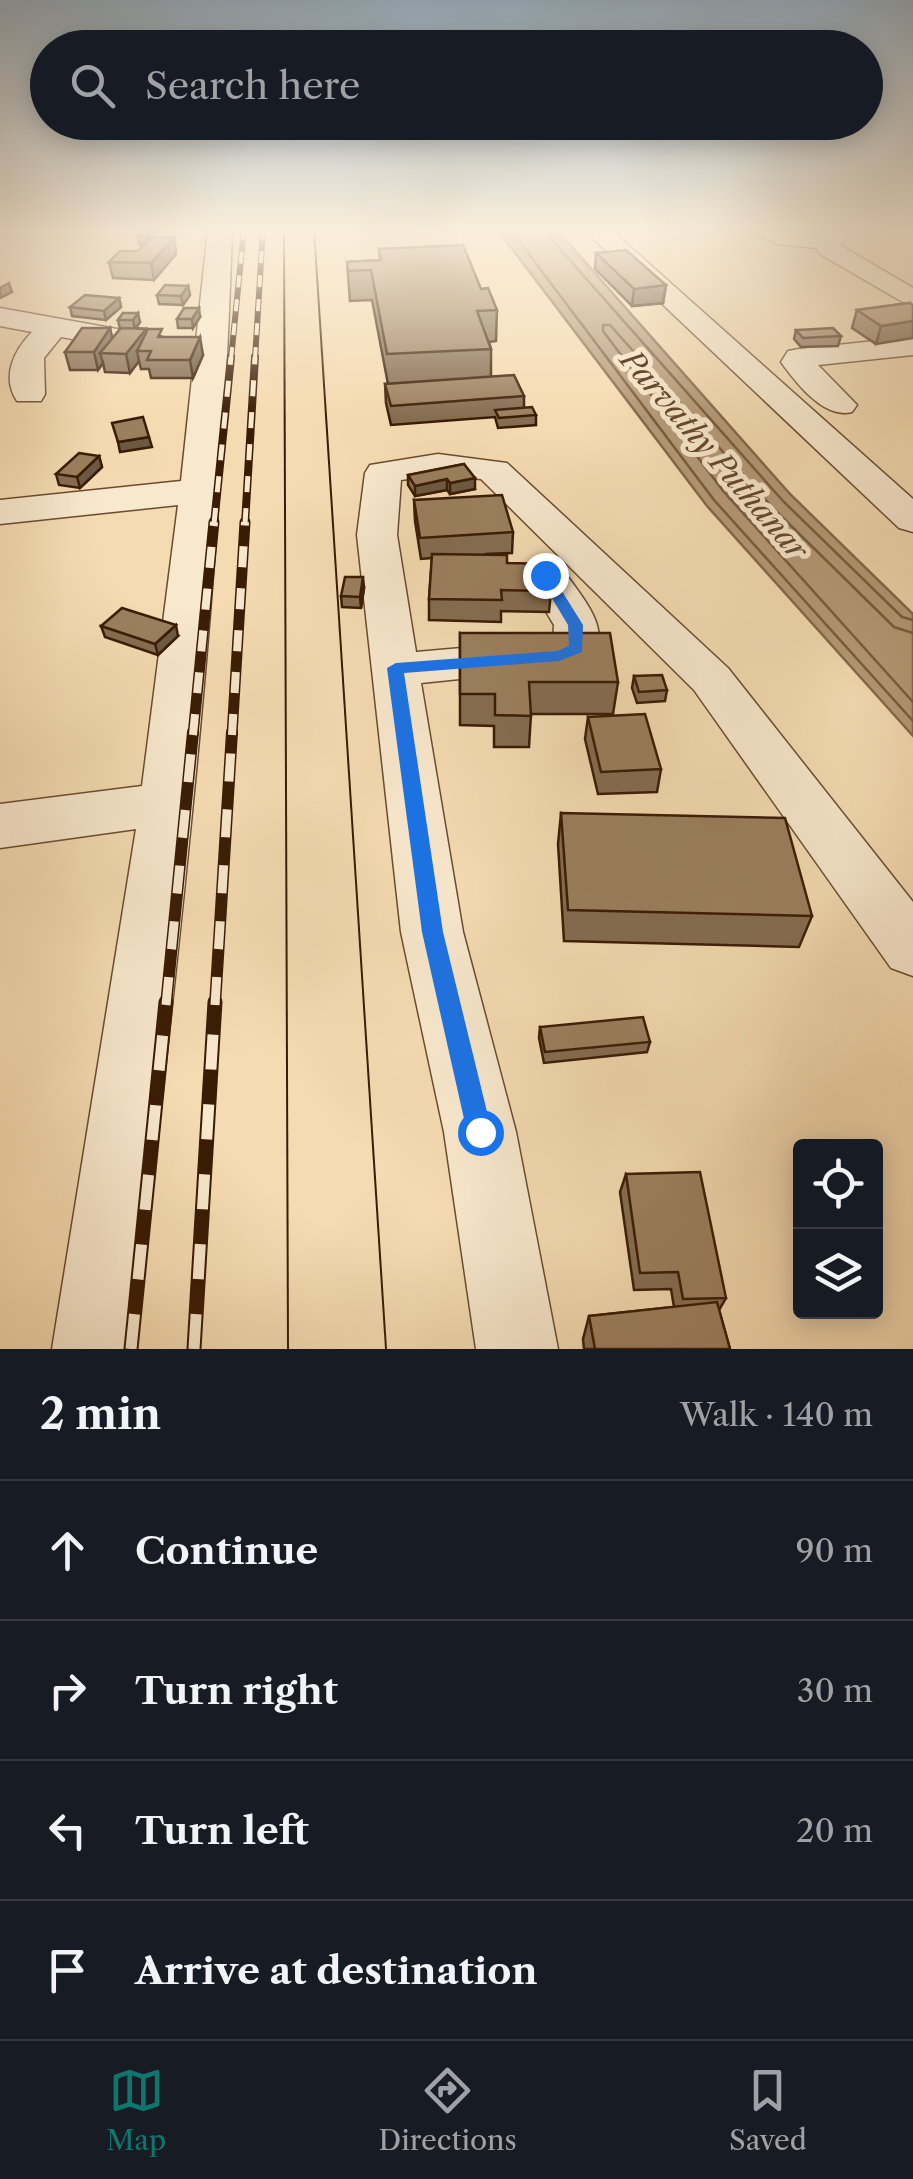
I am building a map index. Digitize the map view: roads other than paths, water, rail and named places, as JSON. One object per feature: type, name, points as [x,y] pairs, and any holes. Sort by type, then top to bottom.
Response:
[{"type":"main road","points":[[301,292],[337,1349]]},
{"type":"street","points":[[92,1349],[167,804],[199,491],[186,350],[202,292]]},
{"type":"street","points":[[665,292],[913,520]]},
{"type":"street","points":[[0,317],[186,350]]},
{"type":"street","points":[[29,394],[23,372],[25,359],[52,328]]},
{"type":"street","points":[[840,405],[797,362],[799,358],[913,346]]},
{"type":"street","points":[[517,1349],[480,1132],[432,932],[377,535],[383,473],[403,467],[471,465],[494,472],[712,679],[913,949]]},
{"type":"street","points":[[0,512],[199,491]]},
{"type":"street","points":[[396,668],[559,656],[576,648],[576,625],[545,575]]},
{"type":"street","points":[[0,826],[167,804]]},
{"type":"water","name":"Parvathy Puthanar","points":[[545,292],[612,292],[790,494],[913,614],[913,736],[707,506]]},
{"type":"railway","points":[[231,359],[238,292]]},
{"type":"railway","points":[[255,359],[259,292]]},
{"type":"railway","points":[[214,524],[231,357]]},
{"type":"railway","points":[[245,524],[255,357]]},
{"type":"railway","points":[[193,735],[214,522]]},
{"type":"railway","points":[[232,735],[245,522]]},
{"type":"railway","points":[[166,1005],[193,732]]},
{"type":"railway","points":[[215,1005],[232,732]]},
{"type":"railway","points":[[131,1349],[166,1002]]},
{"type":"railway","points":[[194,1349],[215,1002]]}]
